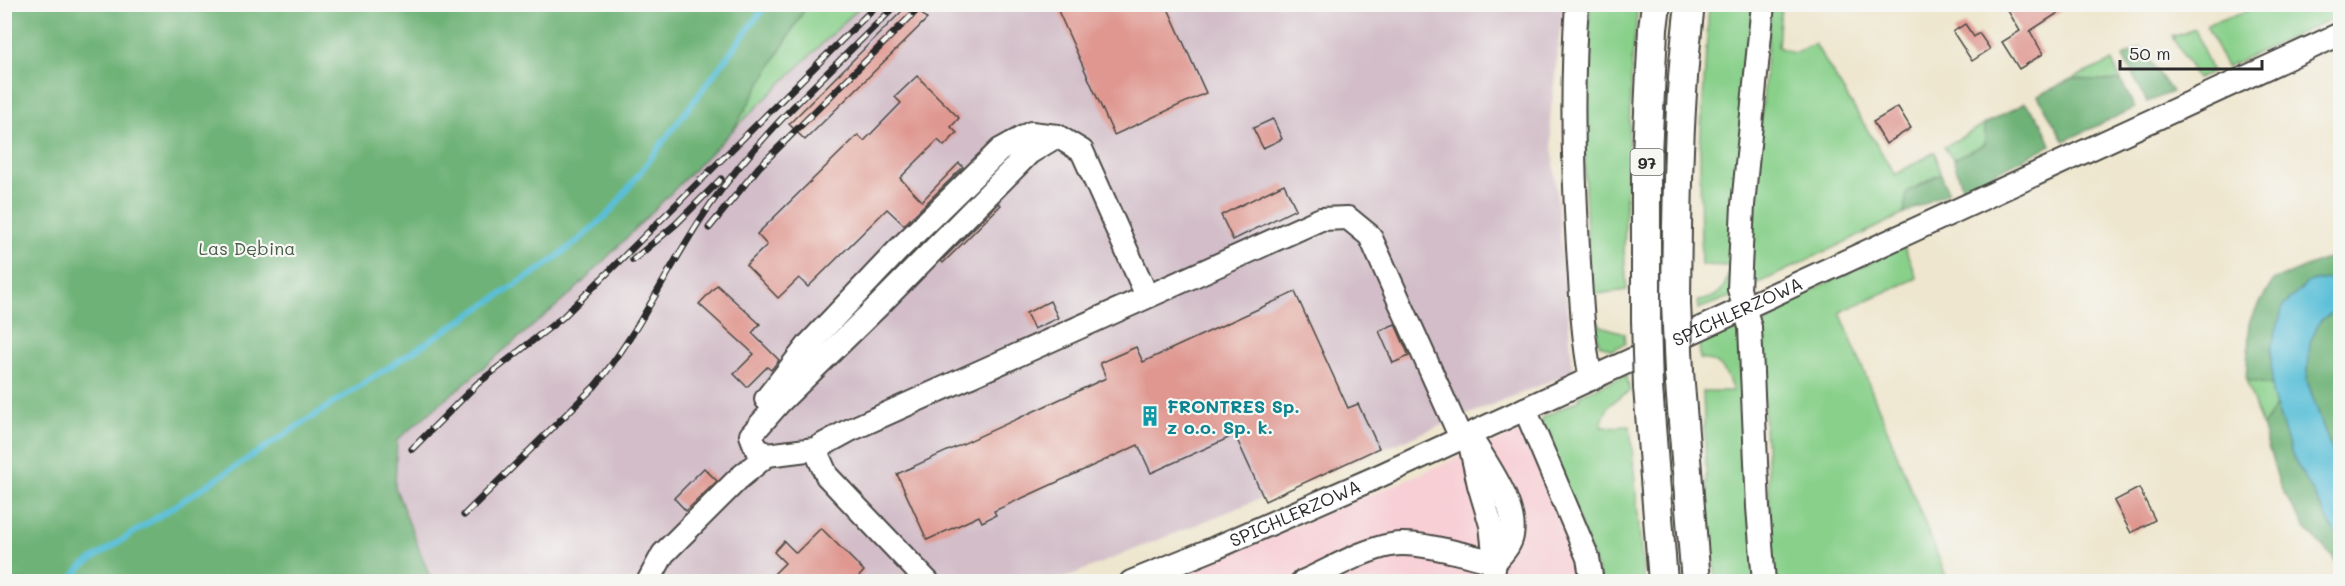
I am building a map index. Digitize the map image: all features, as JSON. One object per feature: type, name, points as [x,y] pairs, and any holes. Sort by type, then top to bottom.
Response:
[{"type":"main road","name":"97","points":[[1656,4],[1646,175],[1646,319],[1648,387],[1663,582]]},
{"type":"main road","name":"97","points":[[1690,4],[1682,70],[1677,187],[1676,303],[1679,372],[1696,582]]},
{"type":"street","points":[[1576,4],[1572,149],[1583,342],[1590,379]]},
{"type":"street","points":[[1763,4],[1743,205],[1739,289],[1750,327],[1758,507],[1764,582]]},
{"type":"street","name":"SPICHLERZOWA","points":[[1131,582],[1226,543],[1525,409],[2340,34]]},
{"type":"street","points":[[767,455],[756,448],[751,435],[778,403],[878,306],[1029,153],[1057,136],[1082,151],[1147,297]]},
{"type":"street","points":[[648,582],[663,554],[738,479],[767,455],[815,449],[849,431],[1322,219],[1347,218],[1370,236],[1464,436],[1491,525],[1494,572],[1408,544],[1393,544],[1376,549],[1302,582]]},
{"type":"street","points":[[1525,409],[1588,558],[1592,582]]},
{"type":"street","points":[[815,449],[827,476],[928,582]]},
{"type":"shaded area","points":[[862,5],[1563,5],[1550,120],[1573,372],[1057,581],[432,581],[395,487],[397,440],[573,292],[733,130]]},
{"type":"shaded area","points":[[1524,430],[1577,544],[1580,581],[1163,582]]},
{"type":"green space","name":"Las Dębina","points":[[4,5],[807,5],[733,130],[573,292],[397,440],[395,487],[432,582],[5,581]]},
{"type":"green space","points":[[807,5],[862,5],[733,130]]},
{"type":"green space","points":[[1590,5],[1638,5],[1632,63],[1624,251],[1627,290],[1590,295],[1585,190],[1584,77]]},
{"type":"green space","points":[[1709,5],[1756,5],[1733,296],[1698,309],[1698,301],[1712,297],[1724,286],[1730,266],[1701,265],[1700,147]]},
{"type":"green space","points":[[1771,5],[1781,5],[1778,47],[1793,53],[1815,44],[1895,175],[1935,152],[1941,174],[1907,192],[1904,214],[1755,285],[1748,277]]},
{"type":"green space","points":[[2245,5],[2340,5],[2340,15],[2226,67],[2206,25],[2249,10]]},
{"type":"green space","points":[[2195,29],[2212,72],[2197,78],[2172,37]]},
{"type":"green space","points":[[2141,48],[2172,92],[2147,102],[2123,56]]},
{"type":"green space","points":[[2112,61],[2121,81],[2071,79]]},
{"type":"green space","points":[[2071,79],[2121,81],[2135,108],[2064,141],[2038,96]]},
{"type":"green space","points":[[2025,103],[2042,123],[2051,145],[1963,189],[1953,159],[1985,144],[1985,124]]},
{"type":"green space","points":[[1985,124],[1985,144],[1953,159],[1944,147]]},
{"type":"green space","points":[[1941,174],[1948,192],[1904,214],[1907,192]]},
{"type":"green space","points":[[1904,246],[1917,278],[1840,312],[1948,581],[1774,581],[1760,343],[1764,325],[1787,302]]},
{"type":"green space","points":[[2332,256],[2340,256],[2340,277],[2308,282],[2271,348],[2272,385],[2246,380],[2250,320],[2273,281]]},
{"type":"green space","points":[[2340,307],[2340,474],[2307,381],[2309,342],[2320,321]]},
{"type":"green space","points":[[1593,313],[1601,326],[1624,333],[1625,344],[1611,350],[1599,344]]},
{"type":"green space","points":[[1729,327],[1739,328],[1758,581],[1716,581],[1707,498],[1703,391],[1733,391],[1722,368],[1714,362],[1700,359],[1699,341]]},
{"type":"green space","points":[[1626,375],[1630,391],[1610,405],[1601,427],[1630,426],[1644,581],[1601,581],[1542,418],[1579,400],[1580,395]]},
{"type":"green space","points":[[2246,380],[2272,385],[2276,406],[2262,426]]},
{"type":"green space","points":[[2276,406],[2292,455],[2340,541],[2340,581],[2334,558],[2305,528],[2280,486],[2262,426]]},
{"type":"water","points":[[2340,277],[2340,307],[2320,321],[2310,342],[2307,381],[2340,474],[2340,541],[2292,455],[2272,393],[2271,348],[2283,307],[2308,282]]},
{"type":"building","points":[[909,4],[912,4],[927,19],[805,140],[789,124]]},
{"type":"building","points":[[1055,4],[1166,4],[1206,93],[1114,135]]},
{"type":"building","points":[[2004,4],[2072,4],[2030,31],[2043,54],[2019,69],[2002,42],[2020,31]]},
{"type":"building","points":[[1965,24],[1974,37],[1979,33],[1990,49],[1972,61],[1953,32]]},
{"type":"building","points":[[917,76],[959,118],[951,127],[957,133],[944,146],[938,140],[900,178],[922,201],[959,163],[963,167],[904,225],[887,209],[808,287],[799,278],[778,298],[746,265],[767,245],[757,234],[858,135],[864,141],[901,103],[895,97]]},
{"type":"building","points":[[1898,107],[1911,128],[1886,144],[1873,122]]},
{"type":"building","points":[[1273,119],[1282,139],[1263,148],[1253,128]]},
{"type":"building","points":[[1284,184],[1296,209],[1233,240],[1221,215]]},
{"type":"building","points":[[999,203],[1001,205],[943,263],[941,261]]},
{"type":"building","points":[[717,285],[760,324],[752,333],[779,360],[771,370],[767,367],[747,387],[734,374],[754,354],[699,304]]},
{"type":"building","name":"FRONTRES Sp. z o.o. Sp. k.","points":[[1295,292],[1348,408],[1358,404],[1379,448],[1265,501],[1235,435],[1151,473],[1138,445],[994,511],[996,515],[982,522],[979,516],[927,540],[897,474],[1106,378],[1100,363],[1136,347],[1143,362]]},
{"type":"building","points":[[1050,301],[1058,318],[1034,329],[1026,313]]},
{"type":"building","points":[[1395,324],[1409,356],[1393,363],[1379,331]]},
{"type":"building","points":[[704,468],[717,481],[686,511],[674,498]]},
{"type":"building","points":[[2139,488],[2155,520],[2131,533],[2114,501]]},
{"type":"building","points":[[821,528],[864,571],[854,582],[766,582],[785,563],[774,552],[784,541],[796,553]]},
{"type":"waterway","points":[[69,582],[82,566],[548,264],[580,239],[611,211],[767,4]]},
{"type":"railway","points":[[412,449],[477,384],[563,317],[878,4]]},
{"type":"railway","points":[[464,515],[595,386],[642,319],[683,247],[733,174],[777,123],[897,4]]},
{"type":"railway","points":[[709,228],[759,167],[923,4]]},
{"type":"railway","points":[[633,260],[676,224],[721,179]]},
{"type":"place","name":"FRONTRES Sp. z o.o. Sp. k.","points":[[1150,416]]}]
